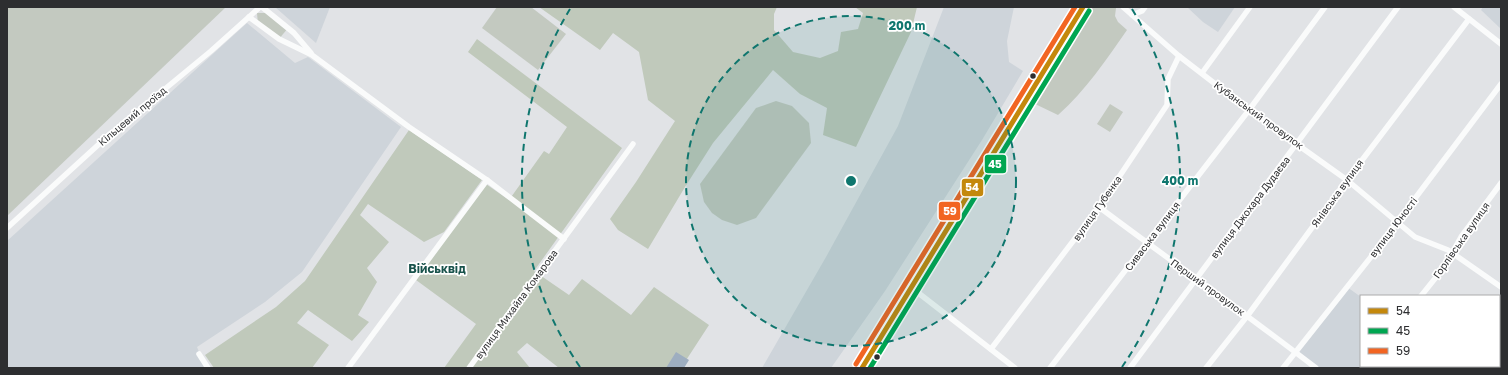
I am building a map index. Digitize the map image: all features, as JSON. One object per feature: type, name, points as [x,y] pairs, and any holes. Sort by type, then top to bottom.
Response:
[{"type":"main road","points":[[862,368],[1083,7]]},
{"type":"street","name":"Кільцевий проїзд","points":[[7,228],[109,135],[211,51],[261,7]]},
{"type":"street","points":[[261,7],[294,33],[312,55]]},
{"type":"street","name":"Кубанський провулок","points":[[1123,7],[1180,56],[1249,110],[1347,180],[1419,239],[1440,246],[1452,253],[1501,288]]},
{"type":"street","points":[[1132,15],[1142,11],[1145,7]]},
{"type":"street","points":[[1202,73],[1250,7]]},
{"type":"street","name":"Сиваська вулиця","points":[[1050,368],[1249,110],[1325,7]]},
{"type":"street","name":"вулиця Джохара Дудаєва","points":[[1130,368],[1398,7]]},
{"type":"street","points":[[1454,7],[1501,44]]},
{"type":"street","points":[[249,17],[279,39],[312,55]]},
{"type":"street","name":"Янівська вулиця","points":[[1206,368],[1248,316],[1347,180],[1469,19]]},
{"type":"street","name":"вулиця Михайла Комарова","points":[[312,55],[409,127],[486,180],[564,239]]},
{"type":"street","name":"вулиця Губенка","points":[[991,349],[1099,207],[1167,105],[1168,79],[1180,56]]},
{"type":"street","name":"вулиця Юності","points":[[1283,368],[1397,222],[1501,84]]},
{"type":"street","name":"вулиця Михайла Комарова","points":[[469,368],[633,144]]},
{"type":"street","points":[[348,368],[486,180]]},
{"type":"street","name":"Горлівська вулиця","points":[[1422,295],[1445,266],[1461,236],[1501,183]]},
{"type":"street","name":"Перший провулок","points":[[1099,207],[1196,280],[1248,316],[1316,368]]},
{"type":"street","points":[[912,288],[1016,368]]},
{"type":"street","points":[[199,354],[208,368]]},
{"type":"shaded area","points":[[7,7],[226,7],[7,216]]},
{"type":"shaded area","points":[[275,7],[330,7],[316,43]]},
{"type":"shaded area","points":[[497,7],[531,7],[566,34],[538,70],[482,28]]},
{"type":"shaded area","points":[[944,7],[1014,7],[1007,41],[1009,62],[1023,71],[982,140],[885,291],[831,368],[762,368],[826,257],[898,126]]},
{"type":"shaded area","points":[[1091,7],[1116,8],[1115,16],[1118,22],[1127,30],[1087,85],[1058,115],[1033,103]]},
{"type":"shaded area","points":[[1187,7],[1235,7],[1218,32],[1203,22]]},
{"type":"shaded area","points":[[1483,7],[1501,7],[1501,29],[1481,10]]},
{"type":"shaded area","points":[[257,13],[269,13],[288,28],[279,39],[258,24]]},
{"type":"shaded area","points":[[247,23],[295,63],[308,57],[401,127],[302,272],[265,302],[197,347],[205,366],[201,368],[7,368],[7,241]]},
{"type":"shaded area","points":[[776,101],[792,106],[809,123],[811,143],[756,218],[737,225],[722,220],[712,213],[704,202],[700,184],[756,108]]},
{"type":"shaded area","points":[[1110,104],[1123,112],[1110,132],[1097,124]]},
{"type":"shaded area","points":[[1347,287],[1360,296],[1360,367],[1365,368],[1316,368],[1295,352]]},
{"type":"green space","points":[[539,7],[777,7],[774,14],[774,30],[793,52],[820,58],[838,51],[841,32],[858,29],[863,13],[855,7],[917,7],[911,32],[856,147],[823,135],[827,108],[800,94],[773,70],[713,143],[648,249],[618,230],[610,219],[636,182],[675,121],[648,100],[639,52],[613,33],[600,50]]},
{"type":"green space","points":[[477,39],[622,148],[534,271],[569,295],[582,279],[631,315],[654,287],[709,325],[681,368],[559,368],[527,343],[517,352],[530,368],[444,368],[476,324],[416,280],[486,184],[509,200],[544,151],[549,154],[567,127],[468,52]]},
{"type":"green space","points":[[409,130],[482,180],[444,232],[424,242],[368,204],[360,215],[389,242],[367,268],[377,282],[358,315],[369,322],[352,341],[308,310],[297,323],[329,345],[312,368],[214,368],[205,355],[276,307],[305,281]]},
{"type":"water","points":[[676,352],[689,360],[684,368],[666,368]]},
{"type":"transit line","name":"59","points":[[856,364],[1075,7]]},
{"type":"transit line","name":"54","points":[[862,368],[1083,7]]},
{"type":"transit line","name":"45","points":[[870,368],[1089,11]]},
{"type":"district","name":"Військвід","points":[[437,268]]}]
